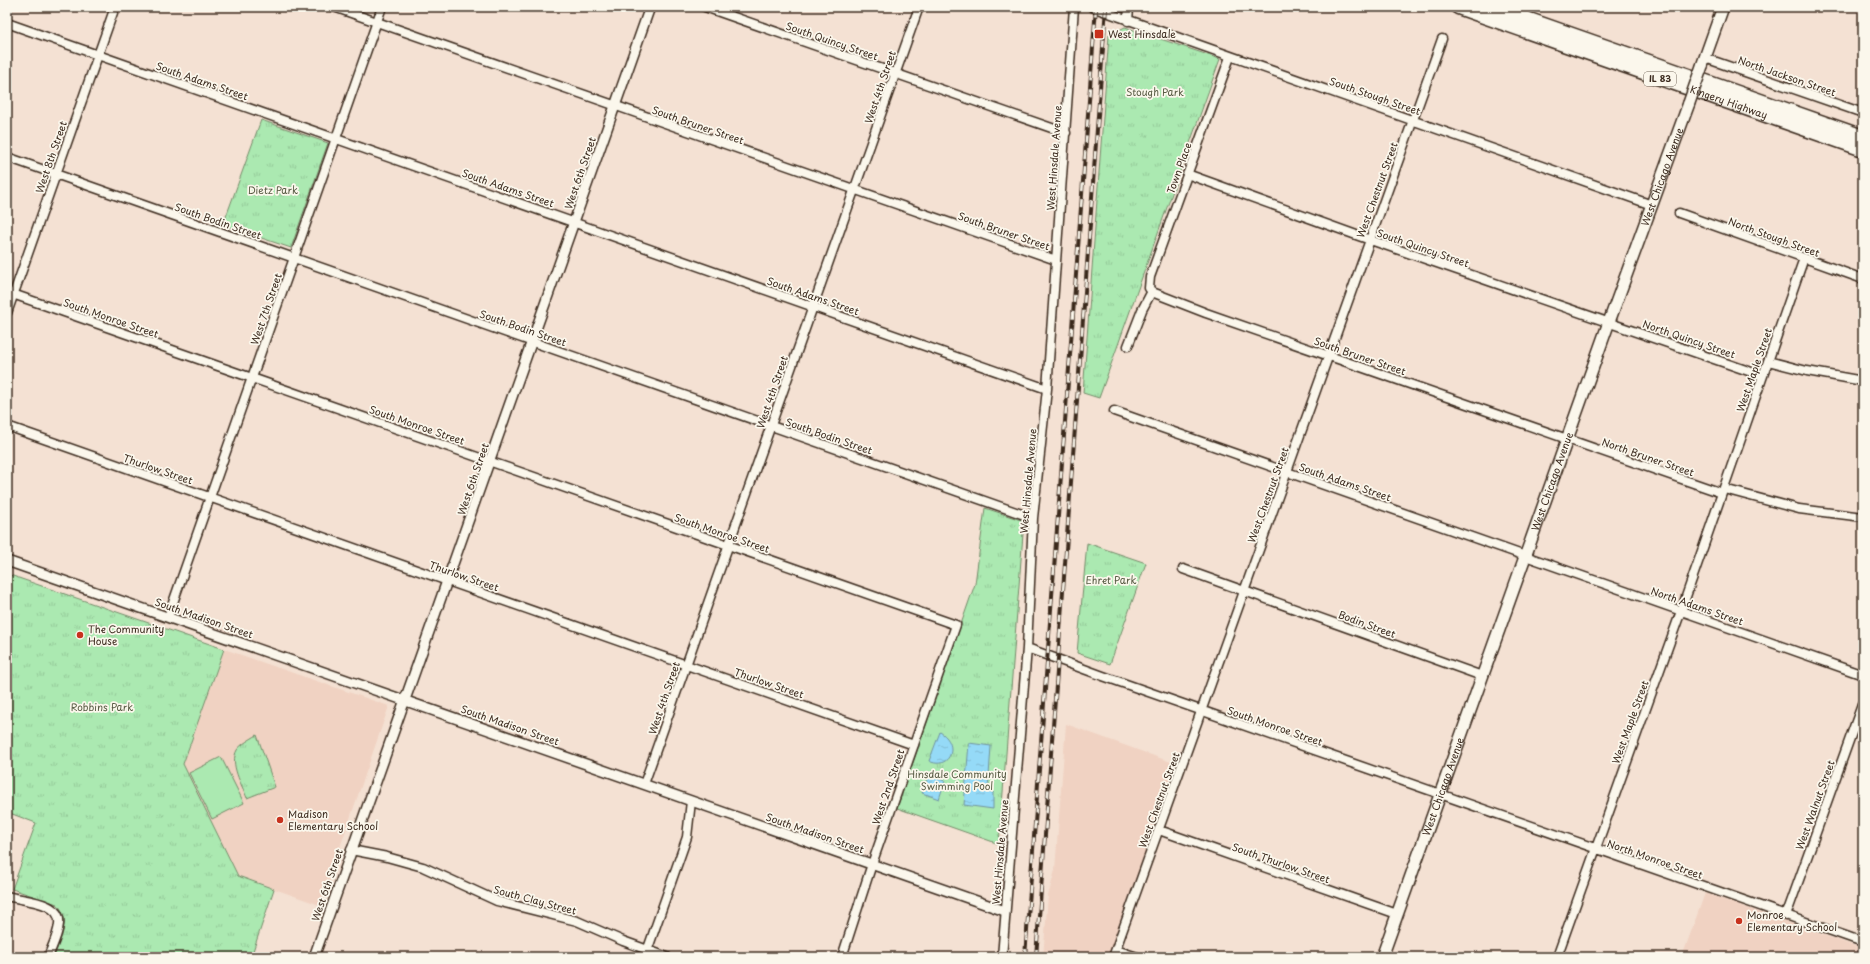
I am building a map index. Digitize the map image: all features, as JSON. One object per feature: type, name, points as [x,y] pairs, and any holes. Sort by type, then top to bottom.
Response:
[{"type":"highway","name":"Kingery Highway","points":[[1458,7],[1863,149]]},
{"type":"highway","name":"Kingery Highway","points":[[1492,7],[1863,137]]},
{"type":"main road","name":"West Chicago Avenue","points":[[1382,957],[1723,7]]},
{"type":"street","name":"West 8th Street","points":[[7,313],[10,293],[56,174],[115,7]]},
{"type":"street","name":"South Bruner Street","points":[[334,7],[1056,260]]},
{"type":"street","name":"West 7th Street","points":[[168,617],[382,7]]},
{"type":"street","name":"West 6th Street","points":[[314,957],[404,700],[533,342],[650,7]]},
{"type":"street","name":"South Quincy Street","points":[[705,7],[1066,133]]},
{"type":"street","name":"West 4th Street","points":[[644,784],[919,7]]},
{"type":"street","name":"West Hinsdale Avenue","points":[[1002,957],[1026,648],[1033,518],[1047,389],[1074,7]]},
{"type":"street","name":"South Stough Street","points":[[1092,7],[1652,205]]},
{"type":"street","points":[[1128,21],[1129,7]]},
{"type":"street","name":"South Adams Street","points":[[7,23],[1047,389]]},
{"type":"street","name":"West Chestnut Street","points":[[1115,953],[1442,39]]},
{"type":"street","name":"Town Place","points":[[1128,346],[1150,289],[1150,277],[1230,57]]},
{"type":"street","name":"North Jackson Street","points":[[1704,62],[1863,113]]},
{"type":"street","name":"South Bodin Street","points":[[7,157],[1033,518]]},
{"type":"street","name":"South Quincy Street","points":[[1187,174],[1370,240],[1609,322]]},
{"type":"street","name":"North Stough Street","points":[[1679,213],[1863,279]]},
{"type":"street","name":"West Maple Street","points":[[1557,957],[1681,611],[1804,258]]},
{"type":"street","name":"South Bruner Street","points":[[1150,289],[1206,313],[1567,439]]},
{"type":"street","name":"South Monroe Street","points":[[10,293],[956,625]]},
{"type":"street","name":"North Quincy Street","points":[[1609,322],[1763,376]]},
{"type":"street","points":[[1768,361],[1807,372],[1863,381]]},
{"type":"street","name":"South Adams Street","points":[[1114,411],[1525,556]]},
{"type":"street","name":"Thurlow Street","points":[[7,426],[914,745]]},
{"type":"street","name":"North Bruner Street","points":[[1567,439],[1723,491],[1799,509],[1863,517]]},
{"type":"street","name":"North Adams Street","points":[[1525,556],[1863,675]]},
{"type":"street","name":"South Madison Street","points":[[7,561],[1005,911]]},
{"type":"street","name":"Bodin Street","points":[[1183,570],[1482,676]]},
{"type":"street","name":"West 2nd Street","points":[[842,957],[872,864],[956,625]]},
{"type":"street","name":"South Monroe Street","points":[[1026,648],[1440,795]]},
{"type":"street","name":"West Walnut Street","points":[[1786,916],[1863,702]]},
{"type":"street","name":"North Monroe Street","points":[[1440,795],[1863,942]]},
{"type":"street","points":[[646,954],[687,837],[691,801]]},
{"type":"street","name":"South Thurlow Street","points":[[1159,830],[1397,914]]},
{"type":"street","name":"South Clay Street","points":[[352,850],[387,857],[423,867],[497,901],[578,922],[646,954],[667,957]]},
{"type":"street","points":[[7,896],[44,904],[57,912],[59,926],[48,957]]},
{"type":"street","points":[[1115,953],[1137,957]]},
{"type":"shaded area","name":"Madison Elementary School","points":[[224,649],[389,706],[320,905],[238,876],[183,764]]},
{"type":"shaded area","points":[[1066,724],[1179,765],[1110,957],[1043,957],[1048,896],[1055,870]]},
{"type":"shaded area","name":"Monroe Elementary School","points":[[1705,893],[1863,949],[1863,957],[1682,957]]},
{"type":"green space","name":"Stough Park","points":[[1125,27],[1220,59],[1099,398],[1083,393],[1109,35]]},
{"type":"green space","name":"Dietz Park","points":[[261,120],[328,143],[291,248],[223,225]]},
{"type":"green space","name":"Hinsdale Community Swimming Pool","points":[[985,508],[1024,521],[999,844],[897,808],[975,584]]},
{"type":"green space","name":"Ehret Park","points":[[1087,543],[1146,563],[1110,664],[1077,653]]},
{"type":"green space","name":"Robbins Park","points":[[7,574],[224,649],[183,764],[238,876],[274,889],[251,957],[54,957],[62,937],[64,916],[61,910],[57,904],[12,889],[36,823],[7,812]]},
{"type":"green space","points":[[257,735],[275,787],[247,798],[237,774],[234,762],[237,750]]},
{"type":"green space","points":[[221,757],[244,803],[212,819],[189,773]]},
{"type":"water","points":[[940,732],[950,743],[951,750],[947,760],[942,763],[936,763],[929,761]]},
{"type":"water","points":[[969,743],[991,746],[988,791],[993,792],[993,809],[964,805]]},
{"type":"water","points":[[929,775],[945,781],[939,799],[922,793]]},
{"type":"railway","points":[[1025,957],[1096,7]]},
{"type":"railway","points":[[1036,957],[1106,7]]},
{"type":"place","name":"West Hinsdale","points":[[1099,34]]},
{"type":"place","name":"The Community House","points":[[80,635]]},
{"type":"place","name":"Madison Elementary School","points":[[280,820]]},
{"type":"place","name":"Monroe Elementary School","points":[[1739,921]]}]
